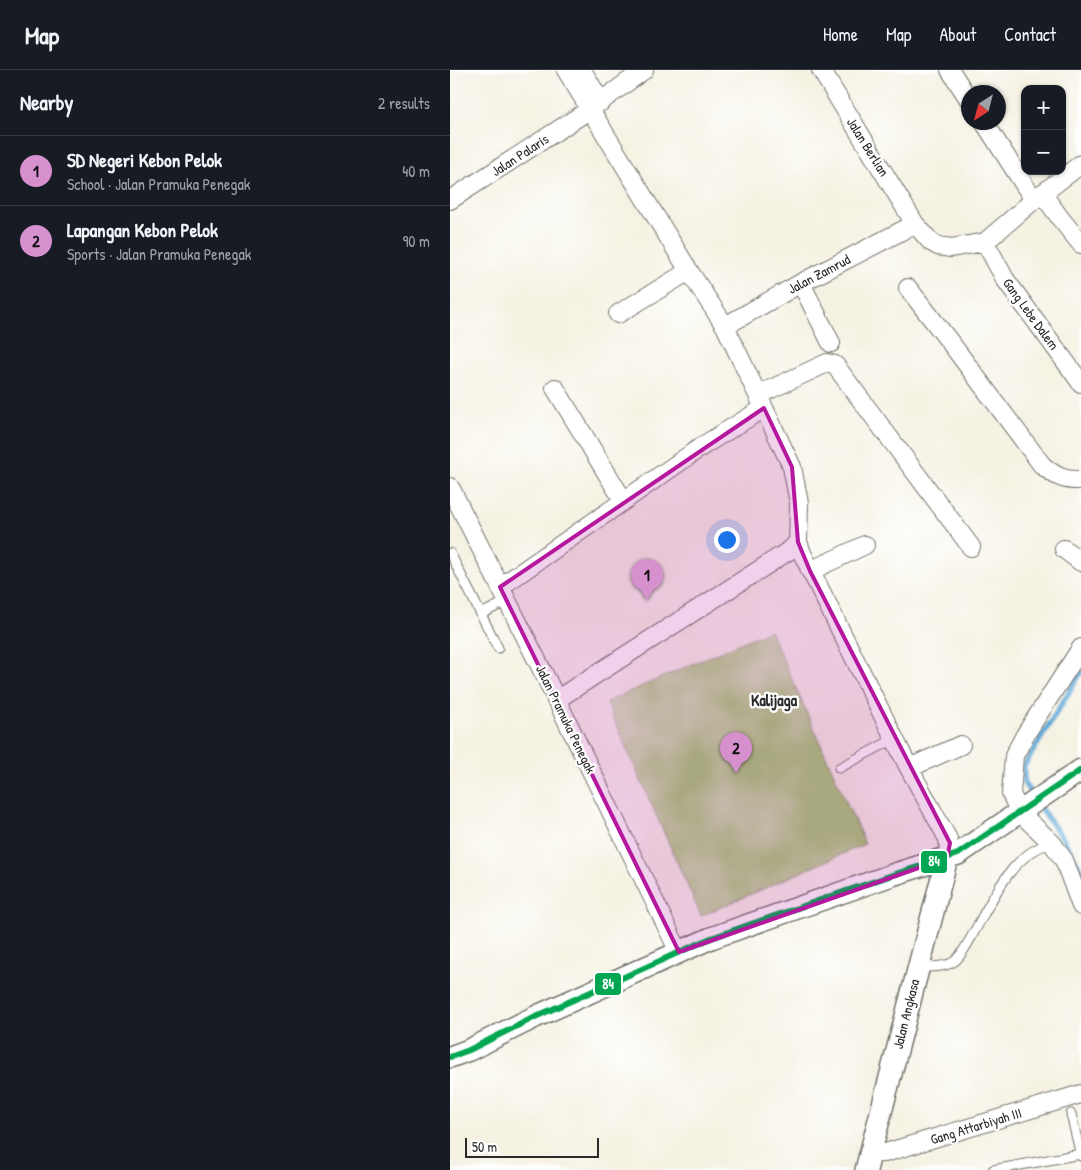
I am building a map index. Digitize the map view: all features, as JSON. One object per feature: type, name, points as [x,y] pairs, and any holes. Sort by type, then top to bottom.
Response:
[{"type":"street","points":[[566,70],[595,106],[689,271],[725,326],[792,467],[799,503],[798,542],[810,571],[894,739],[950,843],[947,858]]},
{"type":"street","points":[[582,70],[595,106]]},
{"type":"street","name":"Jalan Palaris","points":[[450,200],[595,106],[644,70]]},
{"type":"street","name":"Jalan Berlian","points":[[821,70],[915,224],[931,242],[938,246],[952,248],[985,242]]},
{"type":"street","points":[[950,70],[961,87]]},
{"type":"street","points":[[990,130],[1038,197],[1060,218],[1081,244]]},
{"type":"street","points":[[985,242],[1038,197],[1081,164]]},
{"type":"street","name":"Jalan Zamrud","points":[[725,326],[915,224]]},
{"type":"street","name":"Gang Lebe Dalem","points":[[985,242],[1004,278],[1081,383]]},
{"type":"street","points":[[618,314],[689,271]]},
{"type":"street","points":[[802,283],[831,344]]},
{"type":"street","points":[[908,288],[1042,465],[1053,475],[1062,479],[1081,480]]},
{"type":"street","points":[[503,594],[623,500],[704,445],[761,402],[827,363],[835,365],[971,546]]},
{"type":"street","points":[[555,388],[623,500]]},
{"type":"street","name":"Jalan Pramuka Penegak","points":[[452,499],[503,594],[679,952]]},
{"type":"street","points":[[556,700],[790,550],[798,542]]},
{"type":"street","points":[[810,571],[865,545]]},
{"type":"street","points":[[1064,549],[1081,562]]},
{"type":"street","points":[[1081,648],[1025,735],[1014,756],[1011,794],[1031,805],[1052,843],[1064,860],[1081,906]]},
{"type":"street","points":[[909,768],[960,745]]},
{"type":"street","points":[[450,1057],[469,1050],[535,1017],[679,952],[752,923],[827,899],[892,874],[958,854],[1081,770]]},
{"type":"street","name":"Jalan Angkasa","points":[[868,1162],[947,858]]},
{"type":"street","name":"Gang Attarbiyah III","points":[[868,1162],[885,1154],[1081,1094]]},
{"type":"lane","points":[[450,554],[498,648]]},
{"type":"lane","points":[[481,614],[503,594]]},
{"type":"lane","points":[[839,768],[894,739]]},
{"type":"lane","points":[[918,967],[949,964],[955,960],[967,944],[1007,874],[1018,863],[1039,848],[1052,843]]},
{"type":"lane","points":[[993,1170],[1081,1155],[1071,1114]]},
{"type":"highlighted area","points":[[764,408],[792,467],[798,542],[810,571],[950,843],[947,858],[679,952],[500,587]]},
{"type":"green space","points":[[770,630],[865,844],[701,916],[606,702]]},
{"type":"waterway","points":[[1033,797],[1024,783],[1024,766],[1081,672]]},
{"type":"waterway","points":[[1038,805],[1064,840],[1081,870]]},
{"type":"transit line","name":"84","points":[[450,1057],[469,1050],[535,1017],[711,938],[958,854],[1081,770]]},
{"type":"place","name":"SD Negeri Kebon Pelok","points":[[647,600]]},
{"type":"place","name":"Lapangan Kebon Pelok","points":[[736,773]]},
{"type":"district","name":"Kalijaga","points":[[774,700]]}]
